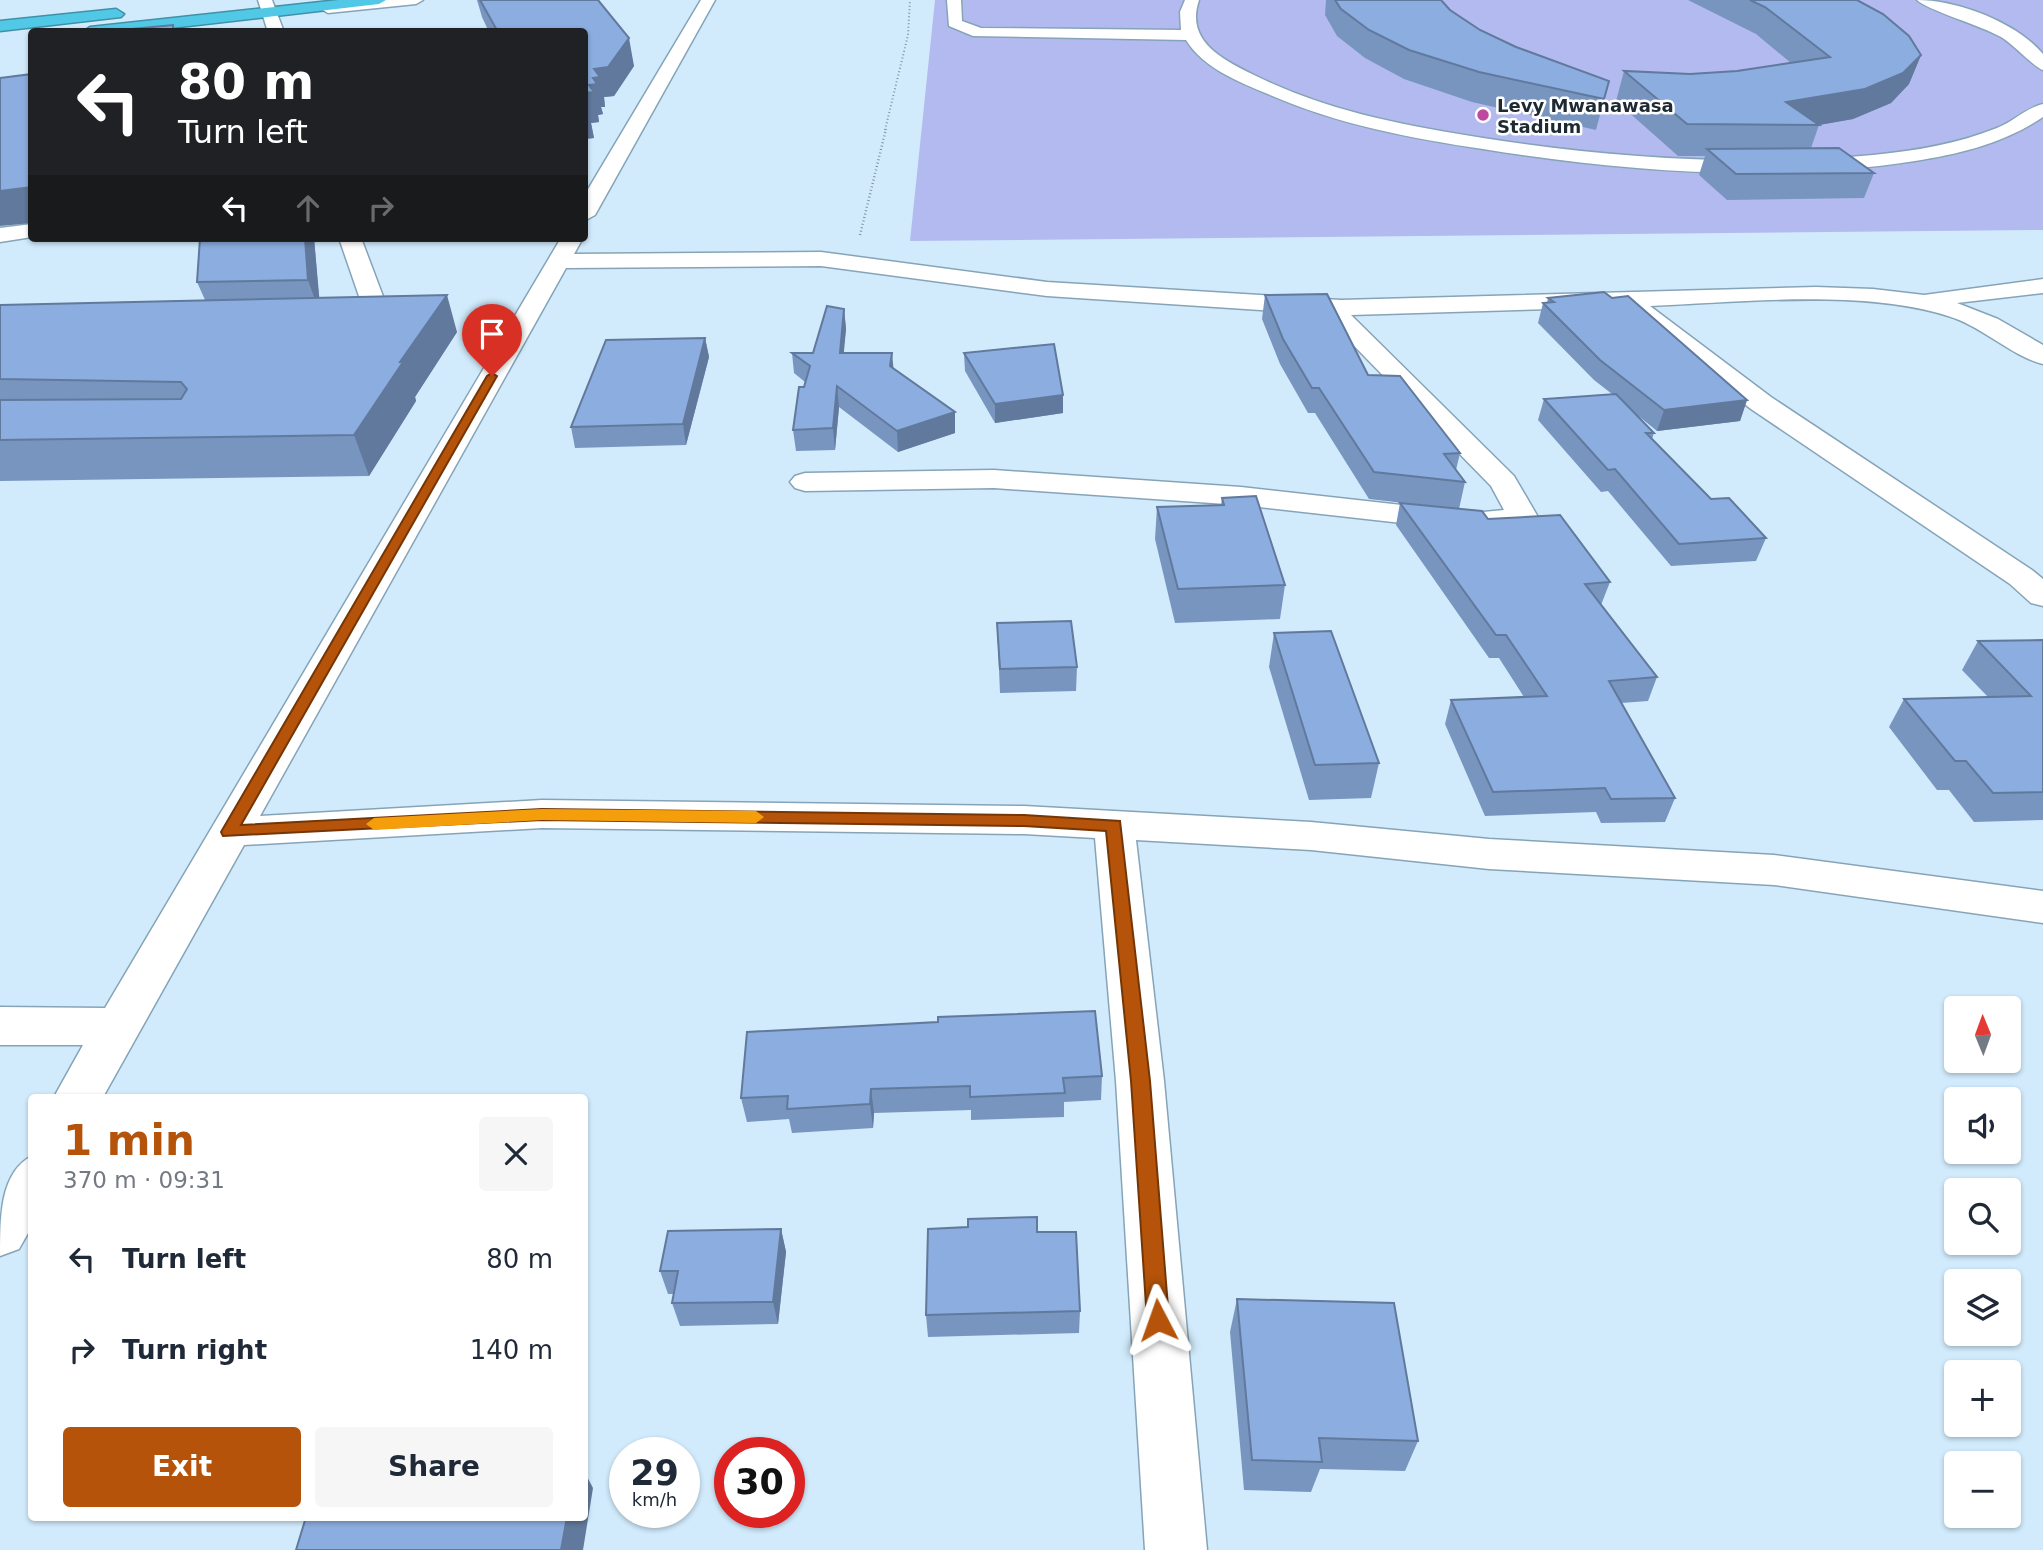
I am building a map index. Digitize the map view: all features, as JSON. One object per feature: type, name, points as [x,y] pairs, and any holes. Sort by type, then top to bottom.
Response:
[{"type":"highway","points":[[0,26],[247,0]]},
{"type":"highway","points":[[121,28],[268,9],[379,0]]},
{"type":"highway","points":[[0,41],[28,38]]},
{"type":"street","points":[[275,28],[268,9],[416,0]]},
{"type":"street","points":[[588,208],[708,0]]},
{"type":"street","points":[[954,0],[954,23],[979,33],[1187,32]]},
{"type":"street","points":[[1192,0],[1184,16],[1187,32],[1213,60],[1259,86],[1328,111],[1417,133],[1496,146],[1638,162],[1753,166],[1870,160],[1945,149],[2007,131],[2043,108]]},
{"type":"street","points":[[1924,0],[2004,33],[2039,57],[2043,65]]},
{"type":"street","points":[[973,9],[975,22],[1005,29],[1187,32]]},
{"type":"street","points":[[0,235],[28,231]]},
{"type":"street","points":[[316,327],[357,326],[371,310],[372,299],[351,242]]},
{"type":"street","points":[[80,1094],[566,249],[849,261],[970,281],[1077,291],[1329,307],[1485,307],[1625,298],[1804,295],[1910,302],[1955,309],[1987,323],[2043,356]]},
{"type":"street","points":[[1910,302],[2043,286]]},
{"type":"street","points":[[1625,298],[1760,403],[2021,577],[2043,596]]},
{"type":"street","points":[[805,482],[994,479],[1241,496],[1473,522],[1523,517],[1504,482],[1329,307]]},
{"type":"street","points":[[229,832],[542,814],[1024,820],[1311,836],[1489,854],[1774,870],[2043,907]]},
{"type":"street","points":[[1114,825],[1140,1081],[1176,1550]]},
{"type":"street","points":[[0,1026],[118,1027]]},
{"type":"street","points":[[0,1232],[28,1185]]},
{"type":"path","points":[[849,261],[859,239],[908,35],[910,0]]},
{"type":"shaded area","name":"Levy Mwanawasa Stadium","points":[[935,0],[2043,0],[2043,230],[910,241]]},
{"type":"building","points":[[480,0],[598,0],[629,38],[608,67],[594,69],[600,77],[593,78],[597,84],[589,85],[594,92],[588,93],[588,28],[496,28]]},
{"type":"building","points":[[1335,0],[1441,0],[1450,10],[1480,30],[1516,47],[1609,81],[1604,99],[1479,72],[1409,50],[1369,30],[1341,9]]},
{"type":"building","points":[[1750,0],[1857,0],[1883,14],[1909,36],[1921,55],[1903,73],[1865,89],[1786,102],[1819,125],[1687,124],[1624,71],[1690,74],[1737,71],[1830,57],[1765,7]]},
{"type":"building","points":[[173,25],[173,28],[142,28]]},
{"type":"building","points":[[28,74],[28,188],[0,191],[0,78]]},
{"type":"building","points":[[1839,148],[1874,173],[1736,174],[1707,149]]},
{"type":"building","points":[[200,242],[305,242],[308,280],[197,282]]},
{"type":"building","points":[[1604,292],[1612,298],[1628,296],[1747,400],[1664,410],[1600,360],[1543,303],[1554,302],[1548,298]]},
{"type":"building","points":[[1327,294],[1368,375],[1400,376],[1460,453],[1444,454],[1465,482],[1374,472],[1319,388],[1312,388],[1283,339],[1265,295]]},
{"type":"building","points":[[447,295],[354,435],[0,440],[0,400],[181,399],[187,389],[181,382],[0,379],[0,305]]},
{"type":"building","points":[[827,306],[844,309],[840,353],[892,353],[890,366],[955,412],[897,431],[837,386],[833,428],[793,430],[799,387],[804,387],[810,366],[792,353],[813,353]]},
{"type":"building","points":[[705,338],[683,424],[571,427],[606,340]]},
{"type":"building","points":[[1054,344],[1063,395],[995,404],[964,353]]},
{"type":"building","points":[[1616,394],[1654,433],[1646,433],[1711,499],[1729,498],[1766,538],[1679,544],[1615,469],[1608,470],[1544,399]]},
{"type":"building","points":[[1256,496],[1285,585],[1178,589],[1157,507],[1224,505],[1222,498]]},
{"type":"building","points":[[1400,503],[1482,511],[1488,519],[1560,515],[1610,582],[1585,584],[1657,677],[1609,681],[1675,798],[1611,799],[1605,788],[1493,792],[1451,700],[1547,696],[1506,635],[1496,635]]},
{"type":"building","points":[[1071,621],[1077,667],[1000,669],[997,623]]},
{"type":"building","points":[[1331,631],[1379,763],[1315,765],[1274,633]]},
{"type":"building","points":[[2043,640],[2043,792],[1993,793],[1966,761],[1955,761],[1904,699],[2031,696],[1978,641]]},
{"type":"building","points":[[1095,1011],[1102,1076],[1063,1078],[1065,1093],[970,1097],[970,1086],[871,1089],[870,1104],[787,1109],[788,1096],[741,1098],[747,1032],[938,1022],[938,1017]]},
{"type":"building","points":[[1037,1217],[1037,1232],[1076,1232],[1080,1311],[926,1315],[928,1229],[968,1227],[968,1219]]},
{"type":"building","points":[[781,1229],[773,1302],[672,1303],[678,1271],[660,1271],[668,1231]]},
{"type":"building","points":[[1237,1299],[1394,1303],[1418,1441],[1319,1438],[1322,1462],[1252,1460]]},
{"type":"building","points":[[305,1521],[566,1521],[561,1550],[296,1550]]},
{"type":"slow traffic","points":[[374,824],[542,814],[756,817]]},
{"type":"place","name":"Levy Mwanawasa Stadium","points":[[1483,115]]},
{"type":"route","points":[[492,376],[229,832],[542,814],[1024,820],[1114,825],[1140,1081],[1158,1320]]}]
